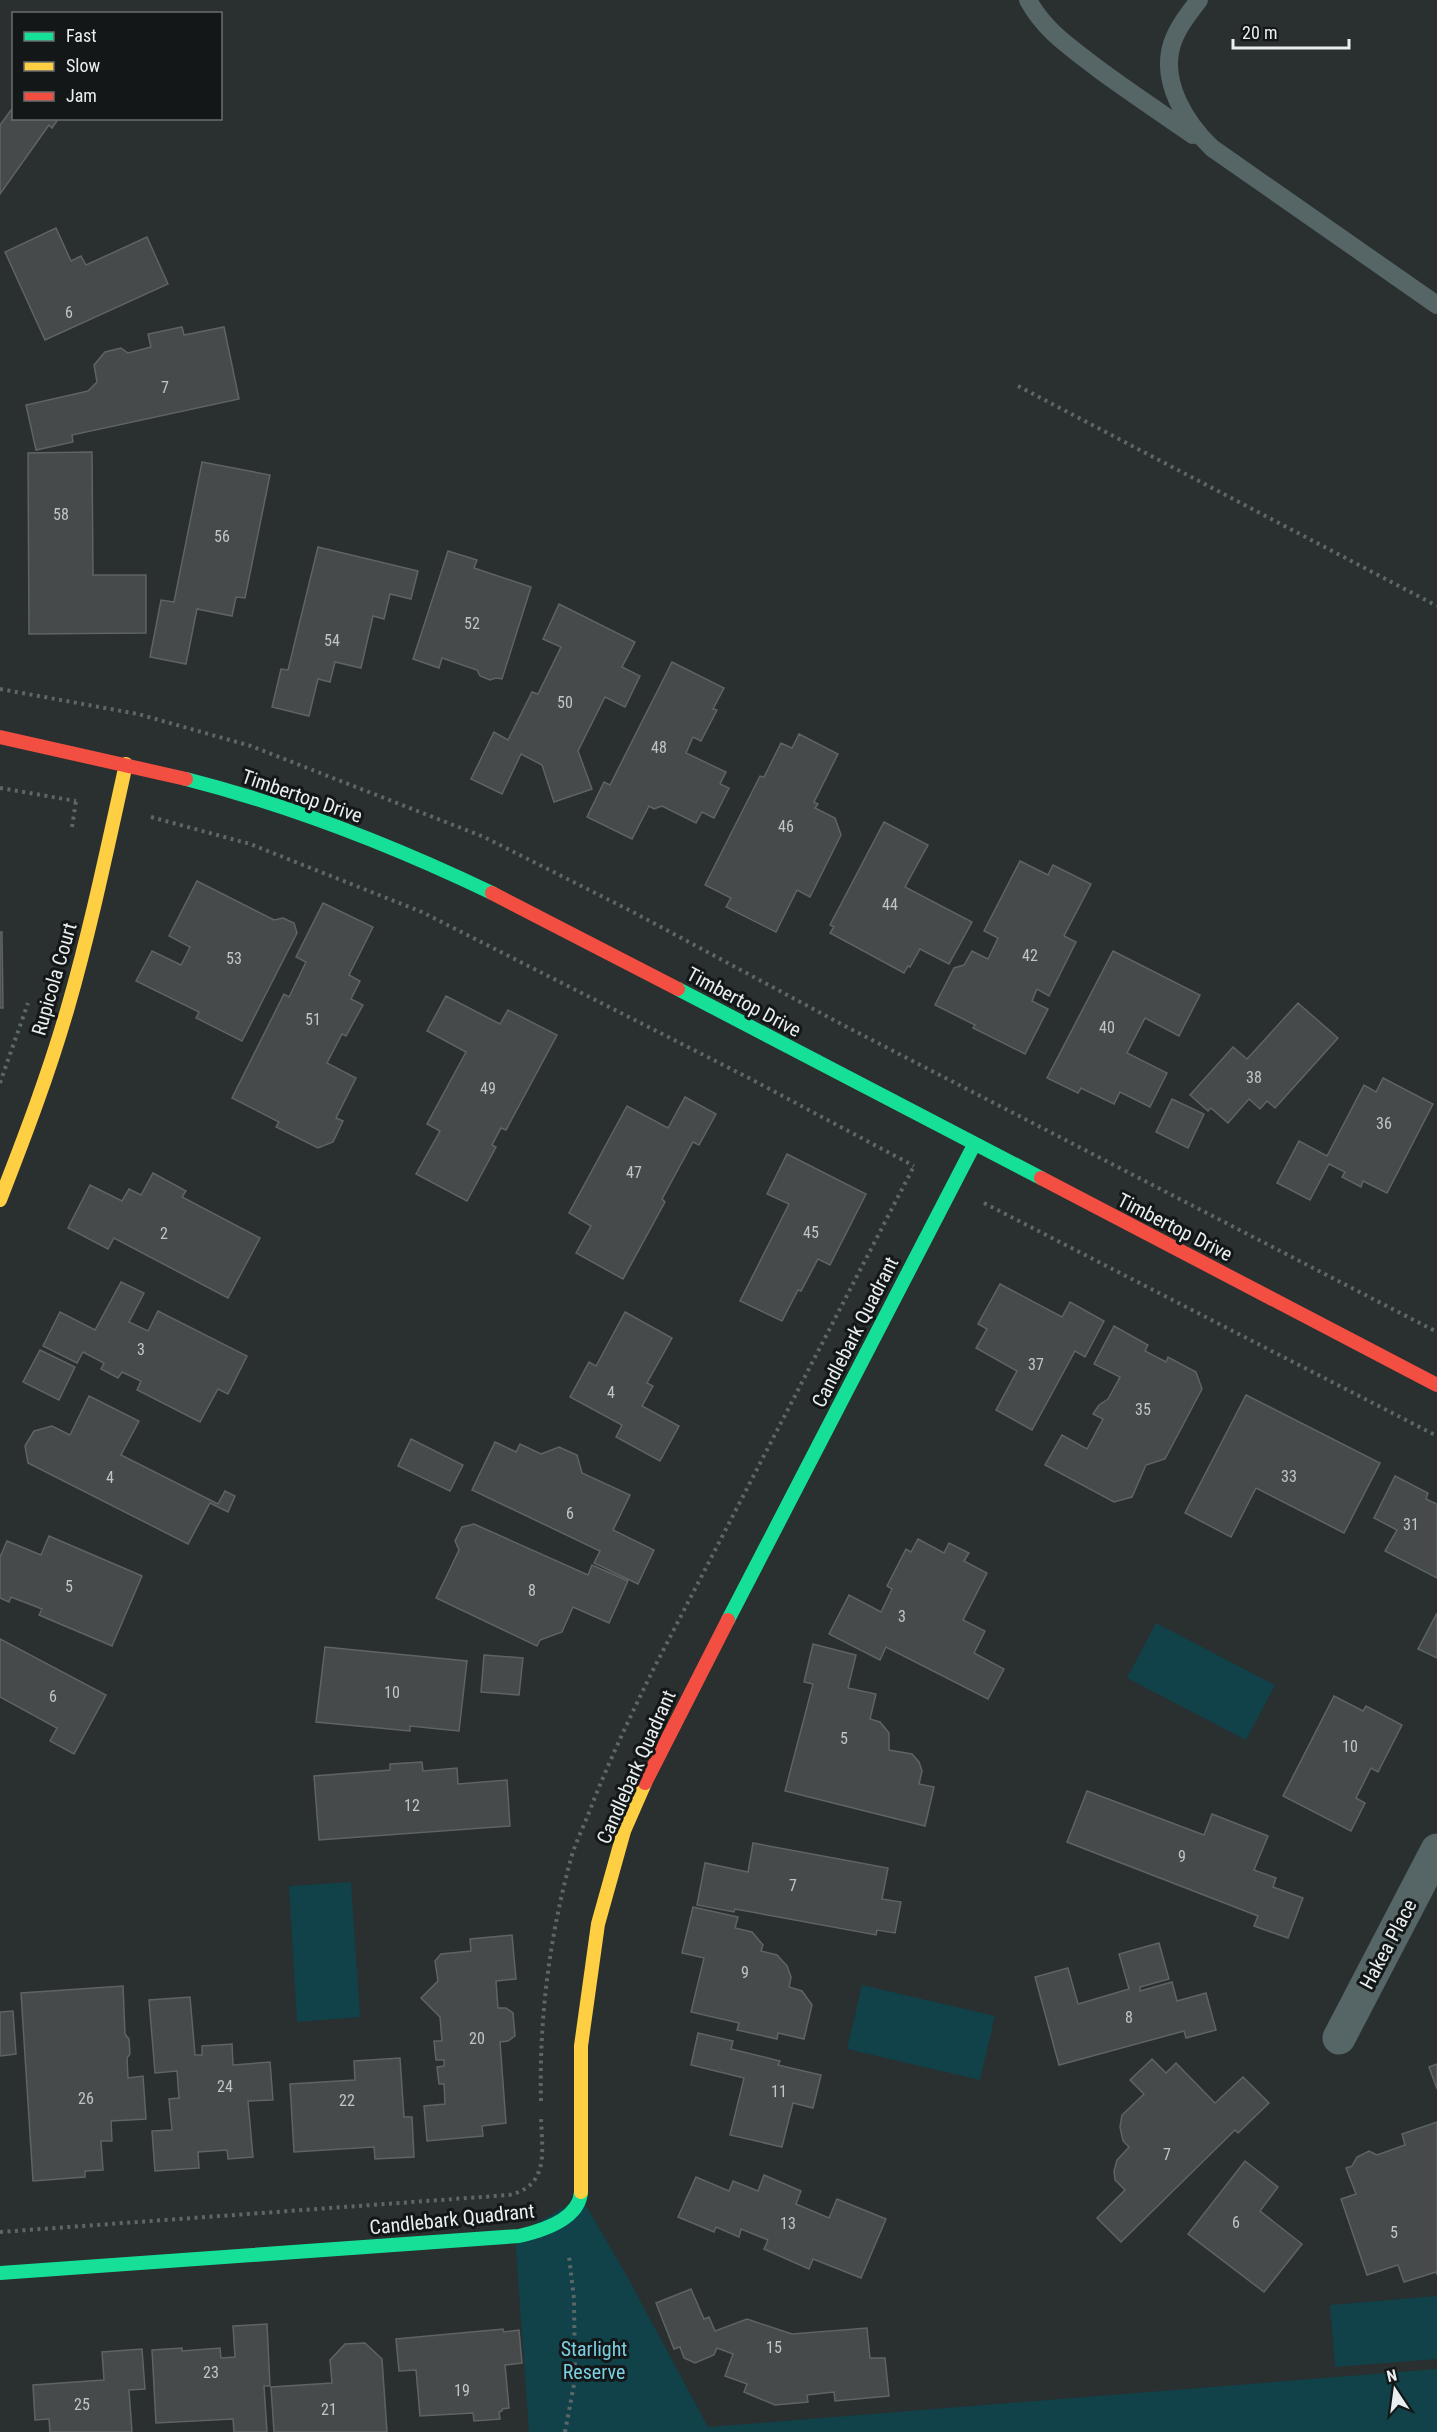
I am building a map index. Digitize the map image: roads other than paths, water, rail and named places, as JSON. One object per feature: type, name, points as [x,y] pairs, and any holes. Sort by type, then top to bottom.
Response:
[{"type":"street","name":"Timbertop Drive","points":[[0,737],[126,764],[231,792],[314,819],[446,871],[523,908],[1437,1385]]},
{"type":"street","name":"Rupicola Court","points":[[0,1200],[49,1064],[75,983],[103,873],[126,764]]},
{"type":"street","name":"Candlebark Quadrant","points":[[0,2273],[519,2236],[542,2231],[557,2224],[577,2204],[582,2189],[580,2097],[584,2015],[598,1924],[624,1831],[659,1752],[974,1144]]},
{"type":"street","name":"Hakea Place","points":[[1339,2038],[1437,1850]]},
{"type":"lane","points":[[1028,0],[1036,16],[1050,33],[1127,90],[1437,305]]},
{"type":"lane","points":[[1199,0],[1172,44],[1170,69],[1184,116],[1196,133],[1212,148]]},
{"type":"park label","name":"Starlight Reserve","points":[[594,2360]]}]
